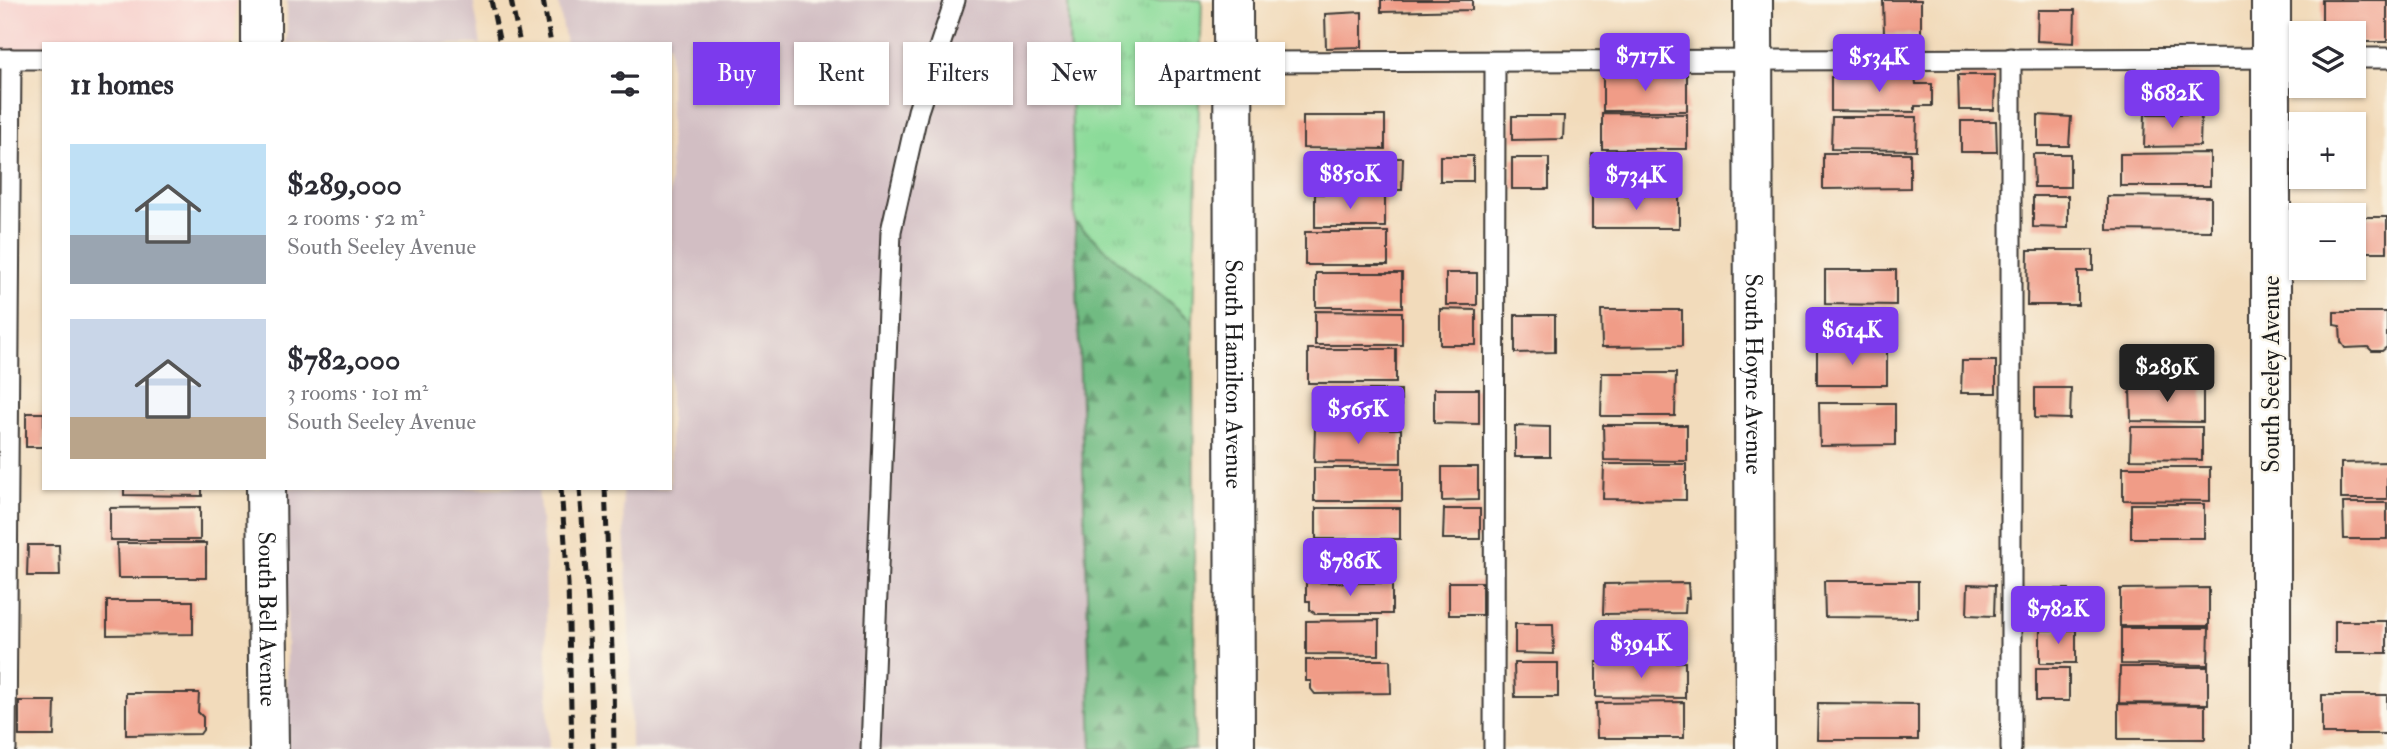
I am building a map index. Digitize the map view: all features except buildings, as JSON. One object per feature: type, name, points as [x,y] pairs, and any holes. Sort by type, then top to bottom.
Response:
[{"type":"street","points":[[261,0],[261,42]]},
{"type":"street","name":"South Hamilton Avenue","points":[[1233,0],[1234,42]]},
{"type":"street","name":"South Hoyne Avenue","points":[[1753,0],[1755,749]]},
{"type":"street","name":"South Seeley Avenue","points":[[2271,0],[2286,58],[2271,749]]},
{"type":"street","name":"South Hamilton Avenue","points":[[1234,105],[1235,749]]},
{"type":"street","name":"South Bell Avenue","points":[[266,490],[269,749]]},
{"type":"lane","points":[[871,749],[891,231],[918,111],[955,0]]},
{"type":"lane","points":[[2011,58],[2011,749]]},
{"type":"lane","points":[[1285,62],[2286,58]]},
{"type":"lane","points":[[2366,58],[2387,58]]},
{"type":"lane","points":[[6,749],[5,60],[42,59]]},
{"type":"lane","points":[[1494,749],[1495,62]]},
{"type":"shaded area","points":[[0,0],[236,0],[236,42],[42,42],[42,59],[0,59]]},
{"type":"shaded area","points":[[287,0],[473,0],[481,42],[287,42]]},
{"type":"shaded area","points":[[558,0],[1068,0],[1069,42],[1027,42],[1027,105],[1071,105],[1092,749],[631,749],[630,648],[622,490],[672,490],[672,42],[566,42]]},
{"type":"shaded area","points":[[287,490],[538,490],[545,564],[549,749],[287,749]]},
{"type":"green space","points":[[1068,0],[1202,0],[1201,42],[1135,42],[1135,105],[1199,105],[1193,321],[1133,274],[1075,222],[1071,105],[1121,105],[1121,42],[1069,42]]},
{"type":"green space","points":[[1075,222],[1133,274],[1193,321],[1195,749],[1092,749]]},
{"type":"railway","points":[[491,0],[500,42]]},
{"type":"railway","points":[[511,0],[520,42]]},
{"type":"railway","points":[[543,0],[551,42]]},
{"type":"railway","points":[[561,490],[568,584],[572,749]]},
{"type":"railway","points":[[580,490],[588,603],[593,749]]},
{"type":"railway","points":[[605,490],[614,749]]}]
